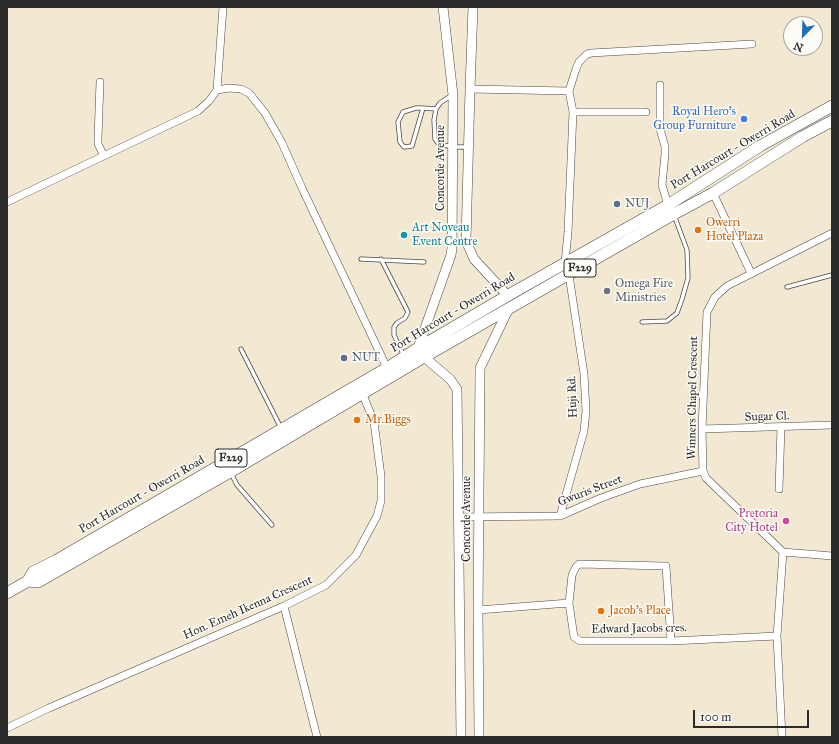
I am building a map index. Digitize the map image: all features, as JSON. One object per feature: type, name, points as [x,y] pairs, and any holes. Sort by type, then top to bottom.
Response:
[{"type":"main road","name":"Port Harcourt - Owerri Road","points":[[59,564],[282,429],[360,389],[404,357],[421,352],[509,308],[569,275],[671,210],[760,146],[832,106]]},
{"type":"main road","points":[[820,113],[830,122]]},
{"type":"main road","name":"Port Harcourt - Owerri Road","points":[[7,593],[28,581],[33,572],[59,564],[230,472],[508,296],[565,263],[671,210],[713,193],[802,137],[830,122]]},
{"type":"main road","points":[[565,263],[569,275]]},
{"type":"street","points":[[7,202],[198,111],[209,101],[217,90],[223,7]]},
{"type":"street","name":"Concorde Avenue","points":[[443,7],[453,94],[454,147],[451,255],[421,352],[450,379],[457,389],[461,737]]},
{"type":"street","points":[[473,7],[466,241],[474,259],[508,296]]},
{"type":"street","points":[[565,263],[568,232],[573,112],[569,91],[576,69],[583,57],[591,53],[752,44]]},
{"type":"street","points":[[100,82],[98,144],[104,156]]},
{"type":"street","points":[[660,85],[660,128],[665,147],[662,180],[671,210]]},
{"type":"street","points":[[217,90],[229,88],[241,89],[249,93],[265,113],[282,143],[387,368]]},
{"type":"street","points":[[470,89],[569,91]]},
{"type":"street","points":[[573,112],[646,112]]},
{"type":"street","points":[[713,193],[751,273]]},
{"type":"street","name":"Winners Chapel Crescent","points":[[782,552],[706,478],[703,471],[702,429],[707,312],[715,297],[727,286],[832,233]]},
{"type":"street","name":"Huji Rd.","points":[[560,516],[582,438],[586,411],[584,374],[569,275]]},
{"type":"street","name":"Concorde Avenue","points":[[479,737],[478,610],[480,368],[509,308]]},
{"type":"street","name":"Hon. Emeh Ikenna Crescent","points":[[7,728],[56,705],[284,606],[326,585],[356,555],[377,516],[381,501],[381,476],[374,422],[360,389]]},
{"type":"street","name":"Sugar Cl.","points":[[702,429],[781,428],[832,425]]},
{"type":"street","points":[[779,489],[781,428]]},
{"type":"street","name":"Gwuris Street","points":[[459,518],[479,516],[560,516],[601,498],[640,484],[703,471]]},
{"type":"street","points":[[782,737],[777,636],[782,552],[832,556]]},
{"type":"street","name":"Edward Jacobs cres.","points":[[671,641],[666,566],[579,564],[576,567],[572,575],[569,603],[574,637],[580,642],[671,641],[777,636]]},
{"type":"street","points":[[478,610],[569,603]]},
{"type":"street","points":[[284,606],[317,737]]},
{"type":"lane","points":[[453,94],[440,103],[436,109],[434,120],[435,139],[438,143],[454,147],[468,147]]},
{"type":"lane","points":[[423,108],[412,146],[404,147],[400,142],[398,122],[399,117],[403,112],[416,108],[423,108],[436,109]]},
{"type":"lane","points":[[642,322],[667,321],[677,313],[688,278],[688,250],[671,210]]},
{"type":"lane","points":[[361,259],[424,262]]},
{"type":"lane","points":[[381,259],[408,312],[394,327],[394,335],[404,357]]},
{"type":"lane","points":[[787,287],[832,275]]},
{"type":"lane","points":[[241,348],[282,429]]},
{"type":"lane","points":[[230,472],[237,485],[272,525]]},
{"type":"place","name":"Royal Hero's Group Furniture","points":[[744,119]]},
{"type":"place","name":"NUJ","points":[[617,204]]},
{"type":"place","name":"Owerri Hotel Plaza","points":[[698,230]]},
{"type":"place","name":"Art Noveau Event Centre","points":[[404,235]]},
{"type":"place","name":"Omega Fire Ministries","points":[[607,291]]},
{"type":"place","name":"NUT","points":[[344,358]]},
{"type":"place","name":"Mr.Biggs","points":[[357,420]]},
{"type":"place","name":"Pretoria City Hotel","points":[[786,521]]},
{"type":"place","name":"Jacob's Place","points":[[601,611]]}]
